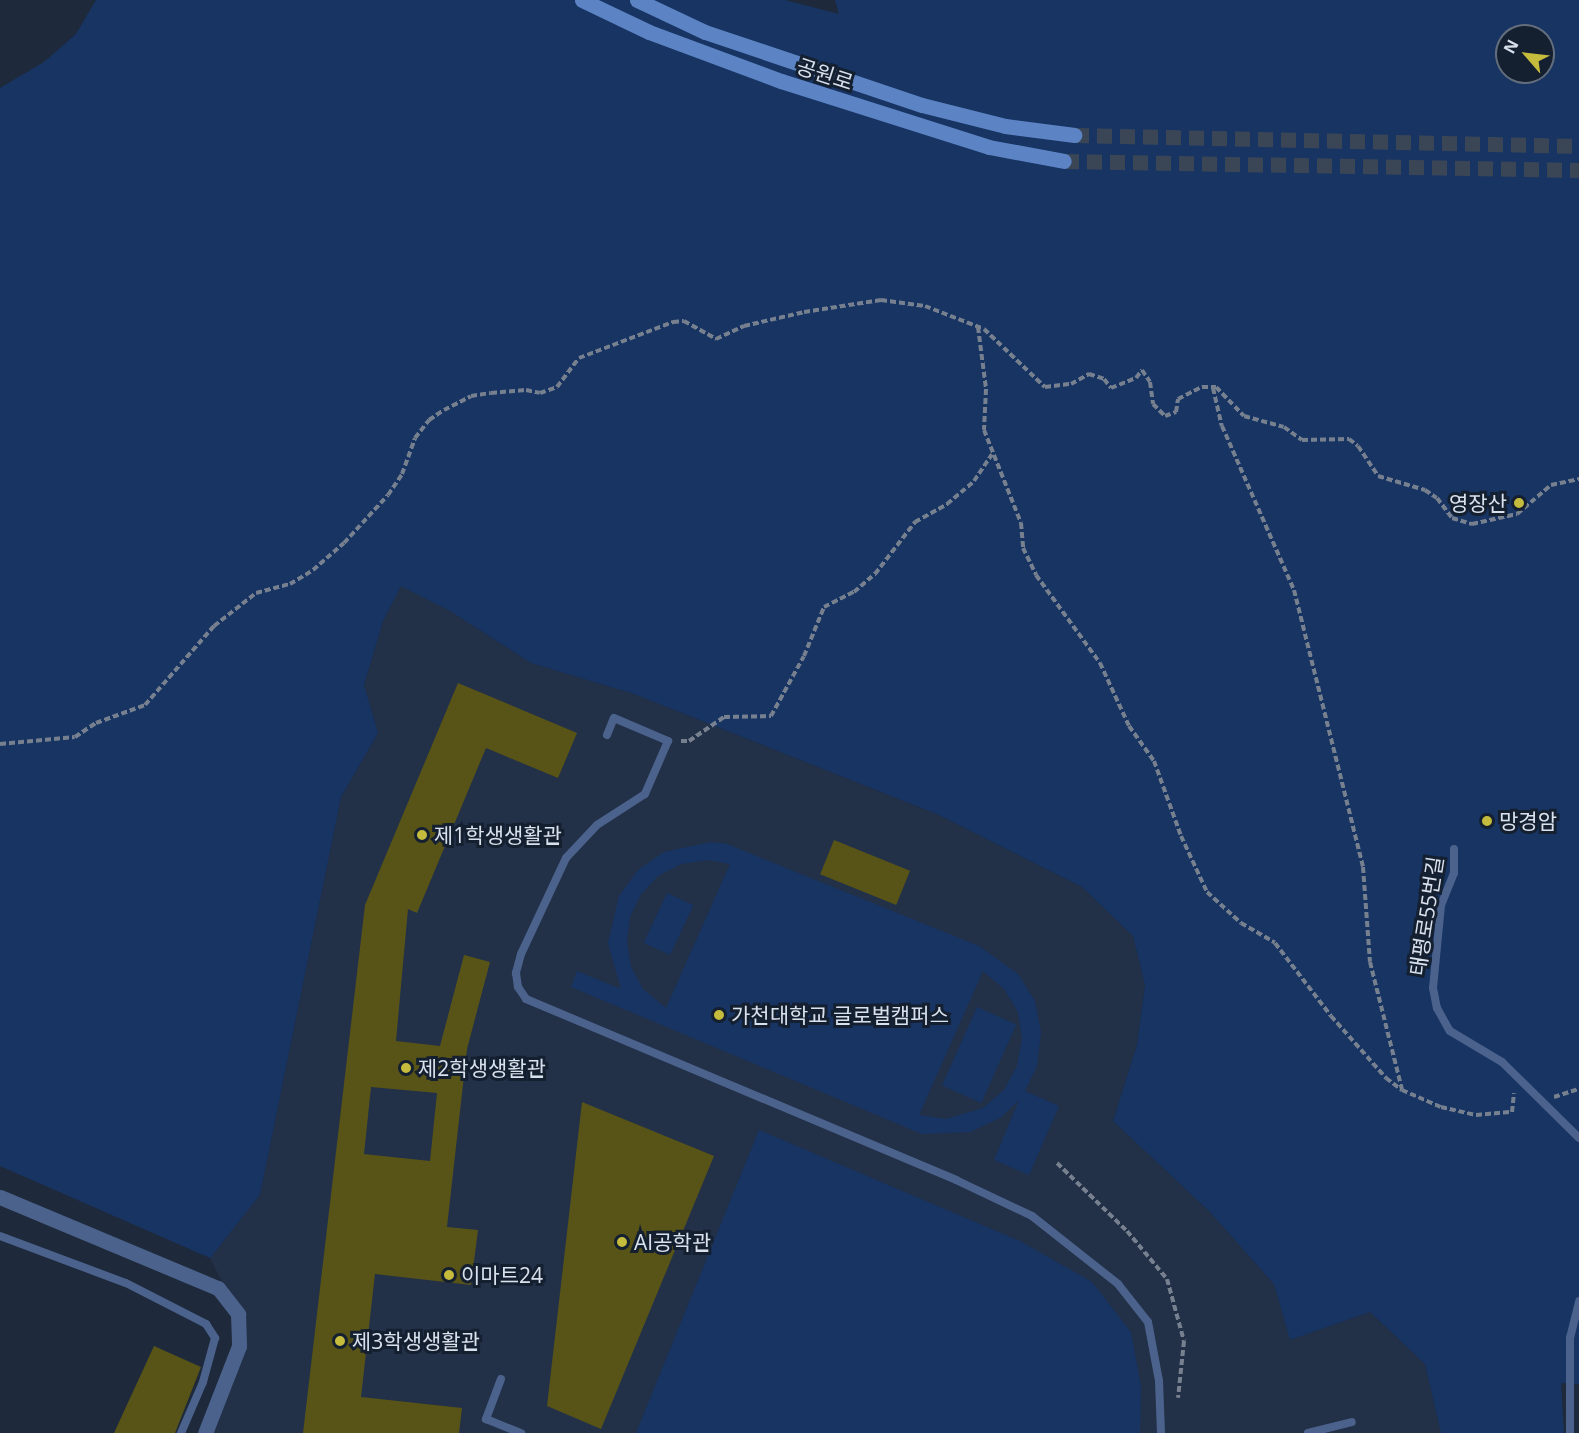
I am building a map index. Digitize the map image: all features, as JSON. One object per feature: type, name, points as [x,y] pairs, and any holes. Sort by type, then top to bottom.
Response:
[{"type":"main road","name":"공원로","points":[[582,0],[648,32],[780,81],[988,147],[1064,162]]},
{"type":"main road","name":"공원로","points":[[637,0],[705,32],[922,105],[1005,126],[1074,135]]},
{"type":"street","points":[[0,1197],[218,1288],[238,1314],[239,1346],[205,1433]]},
{"type":"lane","points":[[607,735],[614,718],[668,741],[645,794],[597,825],[566,858],[521,954],[516,972],[518,987],[526,999],[956,1180],[1032,1216],[1118,1284],[1148,1322],[1159,1381],[1161,1433]]},
{"type":"lane","name":"태평로55번길","points":[[1454,849],[1454,873],[1441,905],[1433,988],[1437,1008],[1450,1031],[1476,1044],[1516,1075],[1546,1108],[1579,1138]]},
{"type":"lane","points":[[0,1236],[126,1283],[177,1306],[206,1324],[215,1338],[203,1382],[181,1433]]},
{"type":"lane","points":[[1570,1433],[1570,1338],[1579,1301]]},
{"type":"lane","points":[[501,1379],[486,1419],[521,1433]]},
{"type":"lane","points":[[1308,1433],[1352,1422]]},
{"type":"path","points":[[0,744],[75,737],[96,723],[145,705],[214,626],[256,593],[290,584],[313,570],[344,543],[393,488],[415,438],[429,420],[471,396],[526,390],[540,393],[557,387],[579,358],[673,322],[684,321],[716,339],[791,315],[894,300],[925,306],[978,326],[1045,387],[1071,384],[1089,374],[1104,379],[1111,388],[1136,378],[1142,370],[1150,382],[1153,404],[1162,414],[1171,417],[1176,412],[1178,399],[1202,387],[1214,388],[1219,389],[1244,416],[1284,427],[1302,440],[1349,440],[1358,446],[1378,476],[1425,490],[1437,498],[1452,518],[1465,523],[1483,524],[1517,514],[1551,484],[1579,479]]},
{"type":"path","points":[[978,326],[986,388],[984,430],[1021,523],[1023,548],[1029,564],[1100,663],[1129,726],[1154,761],[1181,836],[1207,892],[1241,922],[1275,943],[1331,1016],[1386,1078],[1402,1090],[1441,1107],[1476,1115],[1512,1112],[1516,1075]]},
{"type":"path","points":[[1214,388],[1222,426],[1294,590],[1363,867],[1370,962],[1402,1090]]},
{"type":"path","points":[[668,741],[689,741],[724,717],[771,716],[804,656],[824,607],[854,592],[875,574],[915,522],[947,504],[974,481],[992,454]]},
{"type":"path","points":[[1546,1108],[1552,1097],[1579,1089]]},
{"type":"path","points":[[1057,1163],[1127,1231],[1167,1279],[1184,1341],[1178,1398]]},
{"type":"shaded area","points":[[96,0],[785,0],[839,14],[835,0],[1579,0],[1579,1384],[1561,1383],[1564,1433],[1441,1433],[1425,1364],[1370,1312],[1290,1340],[1274,1284],[1209,1211],[1113,1121],[1137,1045],[1145,985],[1133,936],[1082,887],[939,815],[634,694],[531,663],[450,611],[401,586],[383,621],[364,685],[378,733],[341,797],[260,1195],[210,1258],[0,1166],[0,88],[44,62],[76,34]]},
{"type":"shaded area","name":"가천대학교 글로벌캠퍼스","points":[[401,585],[450,611],[531,663],[634,694],[939,815],[1082,887],[1133,936],[1145,985],[1137,1045],[1113,1121],[1209,1211],[1274,1284],[1290,1340],[1370,1312],[1425,1364],[1441,1433],[205,1433],[230,1374],[238,1314],[210,1258],[260,1195],[341,797],[378,733],[364,685],[383,621]]},
{"type":"shaded area","points":[[711,842],[727,844],[979,946],[1018,974],[1035,1001],[1041,1033],[1037,1066],[1025,1091],[1059,1106],[1029,1175],[994,1160],[1019,1100],[1000,1118],[970,1132],[922,1134],[571,987],[577,971],[621,989],[608,943],[619,896],[638,870],[664,852]],"holes":[[[708,860],[730,864],[666,1008],[643,989],[631,967],[627,942],[630,917],[641,894],[658,876],[681,864]],[[983,971],[1004,989],[1018,1012],[1022,1039],[1017,1066],[1004,1090],[983,1108],[946,1119],[919,1115]]]},
{"type":"shaded area","points":[[667,893],[693,905],[670,955],[644,943]]},
{"type":"shaded area","points":[[977,1007],[1016,1024],[981,1103],[942,1086]]},
{"type":"shaded area","points":[[759,1130],[1020,1241],[1092,1282],[1131,1332],[1141,1387],[1140,1433],[636,1433]]},
{"type":"building","points":[[458,683],[577,733],[558,778],[486,748],[417,913],[408,909],[396,1041],[440,1046],[464,955],[490,962],[467,1049],[447,1227],[478,1230],[471,1285],[375,1274],[361,1397],[462,1408],[459,1433],[303,1433],[365,905]],"holes":[[[371,1087],[437,1093],[430,1161],[364,1154]]]},
{"type":"building","points":[[834,840],[910,871],[896,905],[820,874]]},
{"type":"building","name":"AI공학관","points":[[582,1102],[714,1156],[601,1429],[547,1406]]},
{"type":"building","points":[[154,1346],[201,1367],[175,1433],[114,1433]]},
{"type":"tunnel","points":[[1074,135],[1579,146]]},
{"type":"tunnel","points":[[1064,161],[1579,170]]},
{"type":"place","name":"영장산","points":[[1519,503]]},
{"type":"place","name":"망경암","points":[[1487,821]]},
{"type":"place","name":"제1학생생활관","points":[[422,835]]},
{"type":"place","name":"가천대학교 글로벌캠퍼스","points":[[719,1015]]},
{"type":"place","name":"제2학생생활관","points":[[406,1068]]},
{"type":"place","name":"AI공학관","points":[[622,1242]]},
{"type":"place","name":"이마트24","points":[[449,1275]]},
{"type":"place","name":"제3학생생활관","points":[[340,1341]]}]
